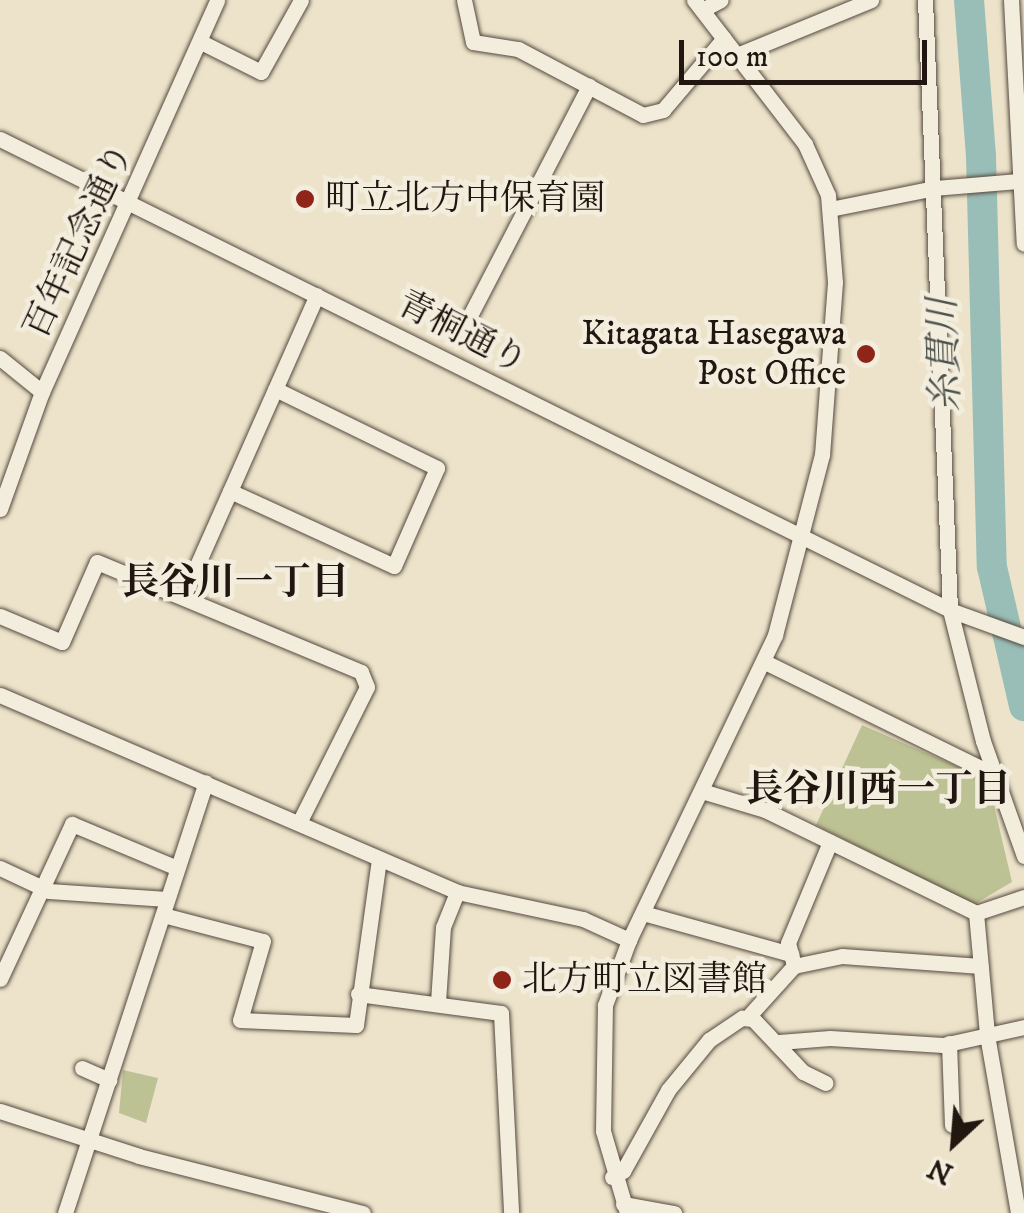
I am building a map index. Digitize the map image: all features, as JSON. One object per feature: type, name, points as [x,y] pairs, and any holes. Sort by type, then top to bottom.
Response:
[{"type":"street","name":"百年記念通り","points":[[0,509],[42,392],[132,202],[217,0]]},
{"type":"street","points":[[201,42],[261,72],[300,0]]},
{"type":"street","points":[[464,0],[474,42],[518,49],[653,114],[724,38]]},
{"type":"street","points":[[674,1213],[625,1209],[612,1177],[603,1131],[602,1025],[629,940],[705,792],[764,662],[804,537],[826,416],[836,282],[830,210],[805,144],[698,5],[722,0]]},
{"type":"street","points":[[737,54],[871,0]]},
{"type":"street","points":[[925,0],[938,188],[950,610],[995,775],[1024,856]]},
{"type":"street","points":[[1011,0],[1016,182],[1024,244]]},
{"type":"street","points":[[463,329],[589,86]]},
{"type":"street","points":[[0,130],[6,141]]},
{"type":"street","name":"青桐通り","points":[[6,141],[950,610],[1024,637]]},
{"type":"street","points":[[830,210],[938,188],[1016,182]]},
{"type":"street","points":[[182,597],[317,295]]},
{"type":"street","points":[[0,358],[42,392]]},
{"type":"street","points":[[230,491],[394,566],[437,468],[275,389]]},
{"type":"street","points":[[0,616],[62,642],[98,562],[366,678],[300,820]]},
{"type":"street","points":[[764,662],[995,775]]},
{"type":"street","points":[[0,695],[300,820],[378,860],[457,892],[583,920],[629,940]]},
{"type":"street","points":[[65,1213],[206,782]]},
{"type":"street","points":[[705,792],[765,810],[976,913],[1024,896]]},
{"type":"street","points":[[0,979],[72,824],[177,868]]},
{"type":"street","points":[[793,960],[788,943],[830,842]]},
{"type":"street","points":[[0,868],[43,888],[165,907],[263,941],[240,1020],[356,1025],[378,860]]},
{"type":"street","points":[[438,1002],[443,926],[457,892]]},
{"type":"street","points":[[643,913],[793,960],[842,956],[982,966]]},
{"type":"street","points":[[976,913],[987,1035],[1018,1213]]},
{"type":"street","points":[[612,1177],[623,1172],[668,1090],[709,1040],[746,1018],[793,960]]},
{"type":"street","points":[[358,994],[501,1013],[511,1213]]},
{"type":"street","points":[[746,1018],[779,1042],[803,1072],[826,1082]]},
{"type":"street","points":[[779,1042],[950,1043],[1024,1027]]},
{"type":"street","points":[[950,1043],[952,1125]]},
{"type":"street","points":[[82,1068],[109,1080]]},
{"type":"street","points":[[0,1112],[308,1207],[362,1213]]},
{"type":"green space","points":[[862,725],[988,780],[1012,882],[973,905],[816,825]]},
{"type":"green space","points":[[123,1070],[158,1078],[146,1123],[119,1113]]},
{"type":"waterway","name":"糸貫川","points":[[969,0],[981,156],[992,567],[1024,706]]},
{"type":"place","name":"町立北方中保育園","points":[[305,199]]},
{"type":"place","name":"Kitagata Hasegawa Post Office","points":[[866,354]]},
{"type":"place","name":"北方町立図書館","points":[[502,980]]},
{"type":"district","name":"長谷川一丁目","points":[[235,584]]},
{"type":"district","name":"長谷川西一丁目","points":[[878,791]]}]
